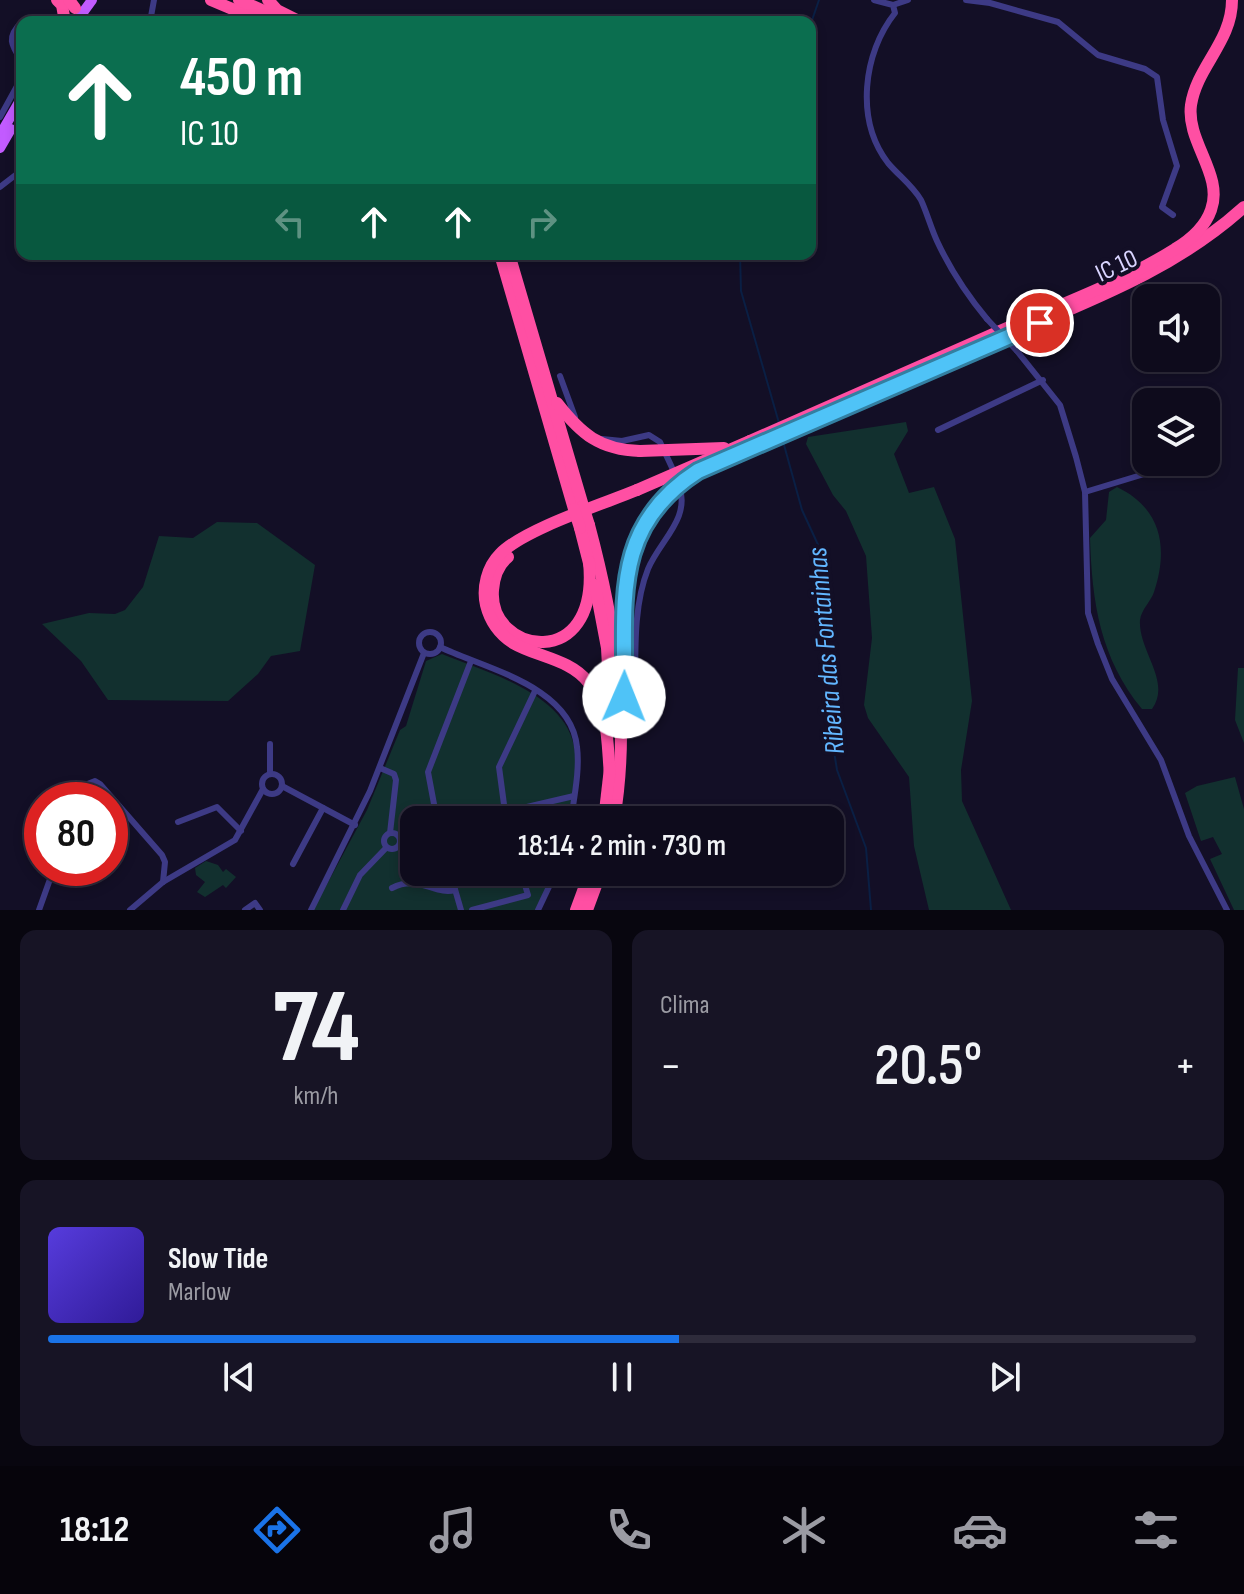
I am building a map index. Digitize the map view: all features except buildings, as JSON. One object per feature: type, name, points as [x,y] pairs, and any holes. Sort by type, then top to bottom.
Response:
[{"type":"highway","points":[[211,0],[249,16]]},
{"type":"highway","points":[[239,0],[275,16]]},
{"type":"highway","points":[[268,0],[277,10],[289,16]]},
{"type":"highway","name":"IC 10","points":[[589,562],[589,604],[581,621],[570,632],[551,640],[529,640],[515,635],[501,621],[493,594],[502,562],[535,540],[1125,275],[1177,248],[1198,232],[1210,213],[1214,188],[1192,129],[1191,105],[1195,91],[1226,38],[1232,0]]},
{"type":"highway","name":"IC 10","points":[[610,775],[604,711],[588,681],[572,667],[513,643],[498,631],[485,601],[485,583],[491,565],[514,544],[819,420],[1160,268],[1218,231],[1244,207]]},
{"type":"highway","points":[[502,260],[612,621],[623,727],[615,806]]},
{"type":"highway","points":[[511,260],[553,397],[579,508]]},
{"type":"highway","name":"IC 10","points":[[553,397],[588,438],[615,449],[711,449],[750,441]]},
{"type":"highway","name":"IC 10","points":[[623,727],[626,570],[636,538],[649,516],[671,490],[698,471]]},
{"type":"highway","points":[[584,526],[609,668],[610,775],[606,806]]},
{"type":"highway","points":[[576,910],[585,886]]},
{"type":"highway","points":[[587,910],[596,886]]},
{"type":"main road","points":[[0,135],[16,107]]},
{"type":"main road","points":[[0,148],[16,120]]},
{"type":"street","points":[[874,0],[893,5],[908,0]]},
{"type":"street","points":[[966,0],[990,3],[1058,22],[1098,55],[1145,69],[1157,77],[1163,120],[1177,166],[1162,207],[1173,215]]},
{"type":"street","points":[[893,5],[895,13],[882,28],[872,53],[868,113],[875,139],[888,162],[921,200],[952,271],[987,319],[1043,380],[1060,405],[1085,492],[1088,613],[1098,644],[1112,679],[1161,760],[1189,836],[1227,910]]},
{"type":"street","points":[[16,28],[10,43],[16,52]]},
{"type":"street","points":[[0,117],[16,88]]},
{"type":"street","points":[[0,187],[16,175]]},
{"type":"street","points":[[560,376],[574,416],[588,432],[604,440],[649,435],[660,442],[683,496],[682,511],[648,571],[642,596],[635,701]]},
{"type":"street","points":[[938,430],[1043,380]]},
{"type":"street","points":[[1085,492],[1138,476]]},
{"type":"street","points":[[424,653],[418,643],[425,632],[436,634],[440,647],[535,691],[559,706],[572,726],[578,750],[573,806]]},
{"type":"street","points":[[424,653],[436,653],[440,647]]},
{"type":"street","points":[[311,910],[355,825],[424,653]]},
{"type":"street","points":[[433,806],[428,786],[428,769],[471,661]]},
{"type":"street","points":[[505,806],[499,767],[535,691]]},
{"type":"street","points":[[270,744],[270,774]]},
{"type":"street","points":[[380,768],[394,774],[396,780],[390,833],[384,839],[386,848]]},
{"type":"street","points":[[270,774],[279,777],[282,786],[355,825]]},
{"type":"street","points":[[130,910],[163,882],[233,842],[263,789],[262,780],[270,774]]},
{"type":"street","points":[[263,789],[275,794],[282,786]]},
{"type":"street","points":[[540,806],[574,796]]},
{"type":"street","points":[[178,822],[217,807],[241,831]]},
{"type":"street","points":[[293,864],[323,808]]},
{"type":"street","points":[[128,818],[165,862],[186,868]]},
{"type":"street","points":[[343,910],[356,881],[386,848],[398,847],[400,839],[390,833]]},
{"type":"street","points":[[163,882],[165,862]]},
{"type":"street","points":[[392,888],[415,882],[446,893],[455,890]]},
{"type":"street","points":[[39,910],[48,886]]},
{"type":"street","points":[[454,886],[461,910]]},
{"type":"street","points":[[525,886],[528,895]]},
{"type":"street","points":[[538,910],[550,886]]},
{"type":"street","points":[[472,910],[528,895],[543,901]]},
{"type":"street","points":[[245,910],[255,903],[260,910]]},
{"type":"green space","points":[[906,422],[908,431],[894,454],[909,493],[934,487],[955,539],[972,701],[961,770],[962,801],[1011,910],[929,910],[914,846],[909,777],[868,718],[864,705],[872,638],[866,556],[846,511],[833,495],[806,444],[808,437]]},
{"type":"green space","points":[[1117,487],[1143,506],[1158,530],[1159,575],[1140,620],[1158,688],[1152,709],[1142,709],[1116,670],[1096,607],[1090,538],[1106,520],[1109,492]]},
{"type":"green space","points":[[217,522],[257,523],[315,565],[300,651],[271,656],[258,674],[228,701],[108,700],[81,661],[42,624],[89,613],[115,614],[125,610],[143,587],[159,536],[193,538]]},
{"type":"green space","points":[[442,654],[503,678],[542,701],[558,715],[569,732],[575,752],[575,769],[570,806],[400,806],[400,886],[547,886],[536,910],[313,910],[367,810],[400,730],[406,726],[426,661]]},
{"type":"green space","points":[[1238,668],[1244,668],[1244,743],[1235,720]]},
{"type":"green space","points":[[1235,777],[1244,809],[1244,910],[1234,910],[1210,859],[1222,854],[1213,837],[1201,841],[1185,793],[1197,786]]},
{"type":"green space","points":[[206,861],[236,877],[226,888],[223,885],[205,897],[197,892],[205,882],[196,875],[195,868]]},
{"type":"waterway","name":"Ribeira das Fontainhas","points":[[813,16],[819,0]]},
{"type":"waterway","name":"Ribeira das Fontainhas","points":[[740,260],[741,291],[779,423]]},
{"type":"waterway","name":"Ribeira das Fontainhas","points":[[781,434],[802,510],[820,549],[827,624],[829,720],[837,770],[866,848],[871,910]]},
{"type":"route","points":[[624,697],[627,564],[644,523],[671,490],[698,471],[1040,323]]}]
